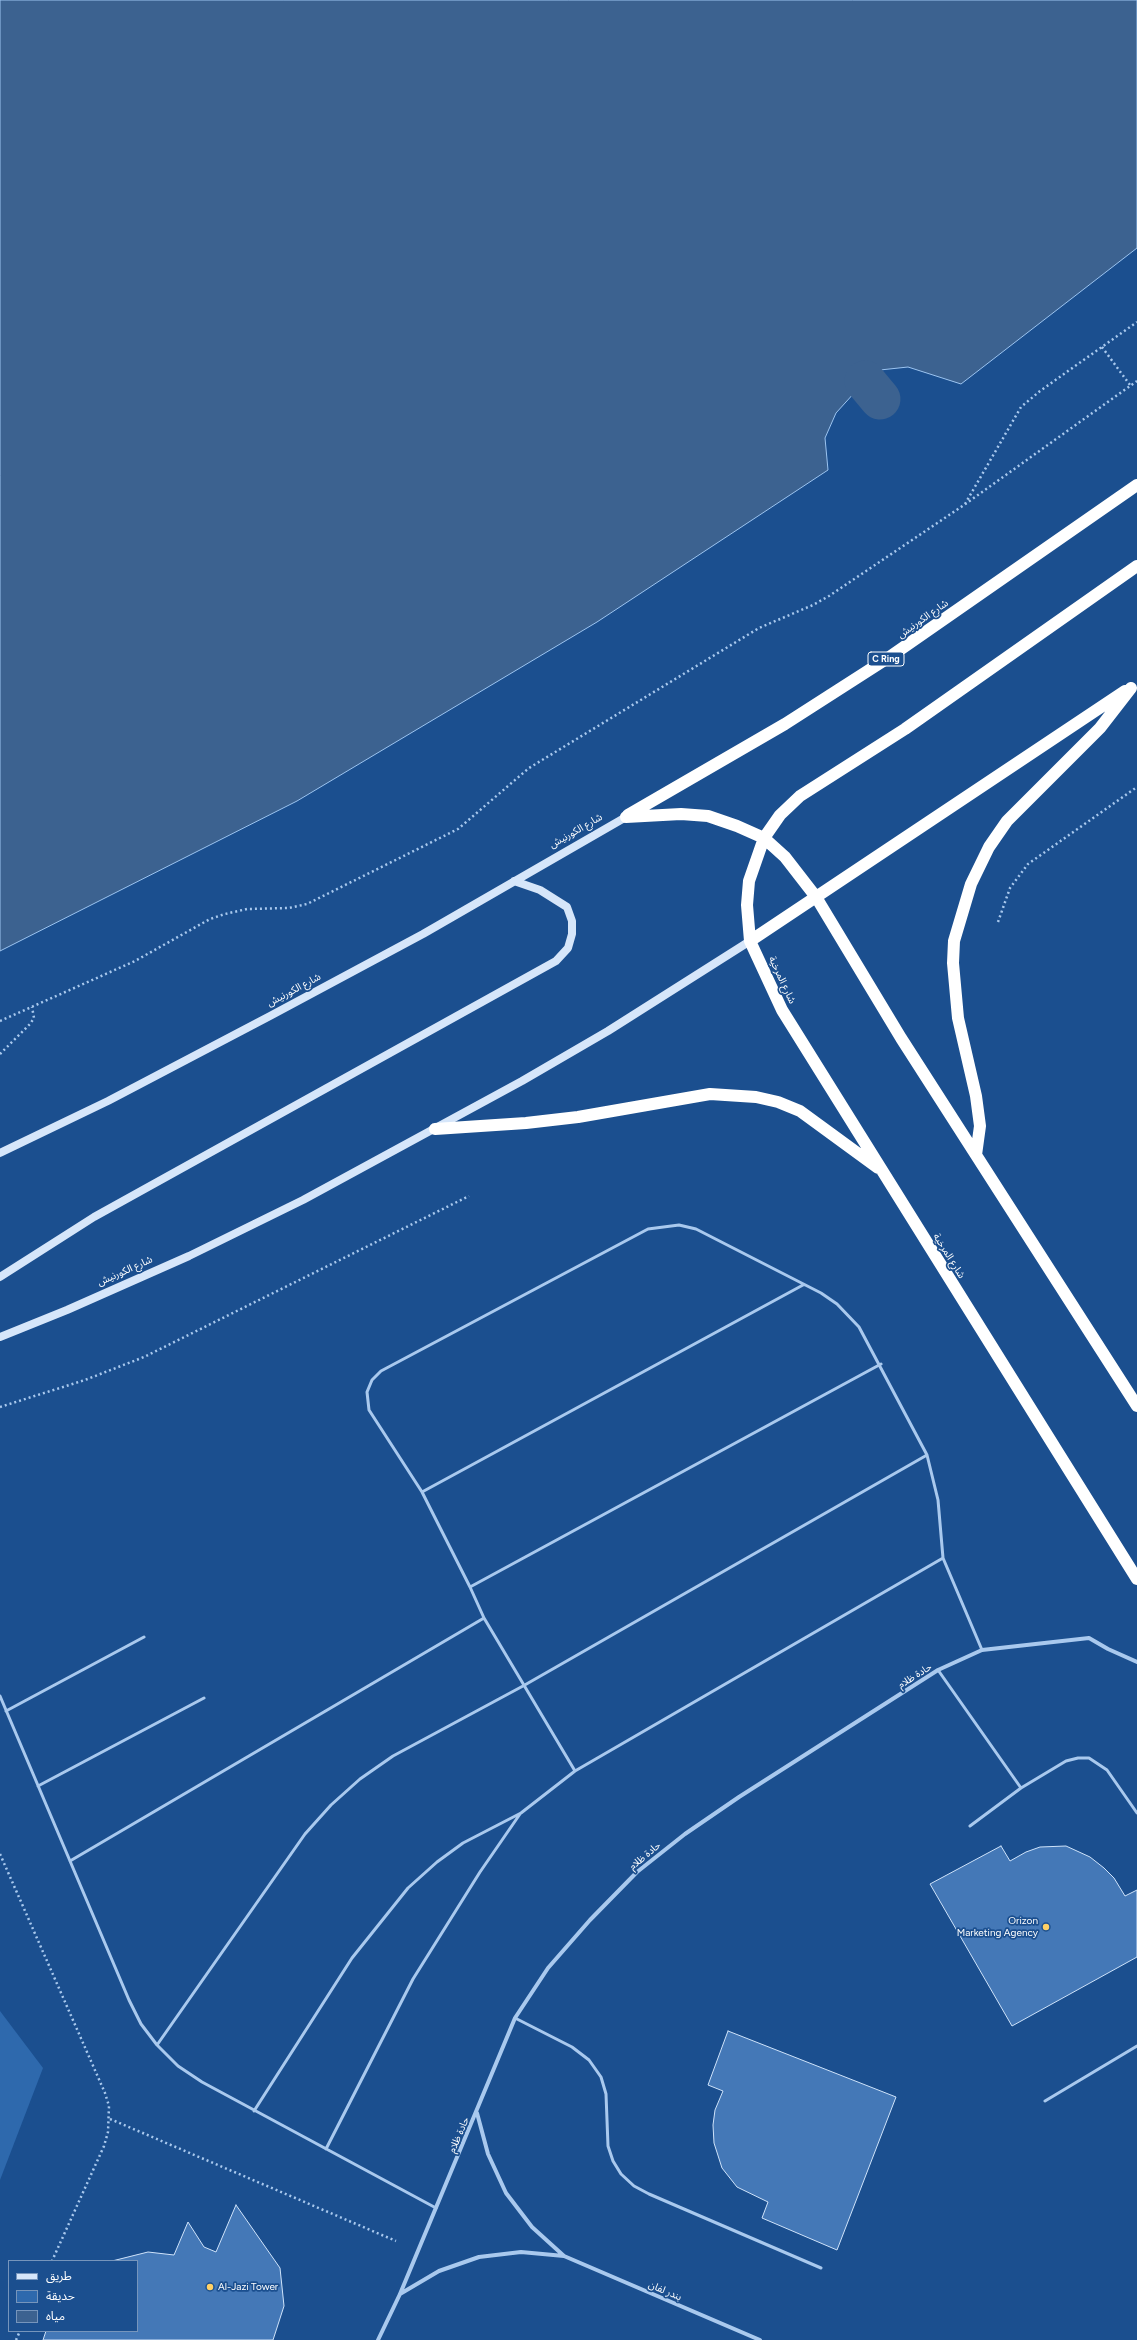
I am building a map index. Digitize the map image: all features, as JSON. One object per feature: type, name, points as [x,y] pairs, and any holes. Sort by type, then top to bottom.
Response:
[{"type":"highway","name":"شارع الكورنيش","points":[[626,817],[785,724],[891,656],[1137,485]]},
{"type":"highway","points":[[750,941],[747,905],[749,881],[764,838],[780,815],[800,796],[906,729],[1137,566]]},
{"type":"highway","name":"شارع الكورنيش","points":[[750,941],[1134,686]]},
{"type":"highway","points":[[976,1155],[980,1126],[976,1096],[958,1018],[953,963],[954,941],[971,884],[989,847],[1007,822],[1100,728],[1134,686]]},
{"type":"highway","points":[[626,817],[681,814],[708,816],[737,826],[764,838],[785,857],[816,897],[855,963],[976,1155],[1134,1398],[1137,1406]]},
{"type":"highway","name":"شارع المرخية","points":[[750,941],[782,1010],[1137,1579]]},
{"type":"highway","points":[[435,1129],[526,1123],[578,1117],[710,1094],[756,1097],[778,1102],[800,1111],[882,1170]]},
{"type":"main road","name":"شارع الكورنيش","points":[[0,1153],[108,1101],[423,934],[626,817]]},
{"type":"main road","points":[[0,1277],[94,1218],[556,961],[568,948],[572,934],[572,921],[567,907],[540,890],[514,881]]},
{"type":"main road","name":"شارع الكورنيش","points":[[0,1336],[67,1310],[189,1256],[303,1200],[435,1129],[608,1031],[750,941]]},
{"type":"street","name":"حادة ظلام","points":[[378,2340],[400,2294],[515,2018],[548,1968],[590,1920],[637,1872],[685,1834],[739,1797],[938,1670],[982,1650],[1089,1638],[1108,1649],[1137,1662]]},
{"type":"street","name":"بندر لفان","points":[[477,2112],[488,2154],[506,2192],[532,2227],[564,2256]]},
{"type":"street","name":"بندر لفان","points":[[400,2294],[439,2272],[479,2257],[521,2252],[564,2256],[760,2340]]},
{"type":"lane","points":[[574,1771],[484,1618],[470,1586],[422,1492],[369,1410],[367,1392],[372,1380],[381,1371],[648,1228],[679,1225],[696,1229],[821,1293],[859,1326],[927,1455],[938,1500],[943,1558],[982,1650]]},
{"type":"lane","points":[[422,1492],[803,1285]]},
{"type":"lane","points":[[470,1586],[880,1364]]},
{"type":"lane","points":[[156,2046],[282,1864],[330,1805],[360,1779],[393,1756],[523,1686],[927,1455]]},
{"type":"lane","points":[[254,2110],[352,1958],[383,1917],[408,1888],[437,1862],[463,1843],[520,1813],[574,1771],[943,1558]]},
{"type":"lane","points":[[70,1861],[484,1618]]},
{"type":"lane","points":[[6,1710],[144,1637]]},
{"type":"lane","points":[[938,1670],[1021,1788]]},
{"type":"lane","points":[[0,1696],[129,2000],[141,2024],[156,2046],[178,2066],[202,2082],[436,2208]]},
{"type":"lane","points":[[38,1786],[204,1698]]},
{"type":"lane","points":[[970,1826],[1021,1788],[1066,1761],[1078,1758],[1089,1758],[1107,1770],[1137,1813]]},
{"type":"lane","points":[[326,2149],[413,1979],[480,1872],[520,1813]]},
{"type":"lane","points":[[515,2018],[572,2047],[589,2060],[601,2077],[606,2094],[608,2146],[613,2161],[621,2174],[634,2186],[649,2194],[821,2268]]},
{"type":"lane","points":[[1045,2101],[1137,2046]]},
{"type":"path","points":[[964,505],[1021,408],[1040,391],[1137,322]]},
{"type":"path","points":[[1102,347],[1130,385]]},
{"type":"path","points":[[0,1021],[135,961],[210,919],[247,909],[289,908],[307,904],[458,829],[529,768],[760,628],[813,605],[829,596],[964,505],[1137,381]]},
{"type":"path","points":[[998,922],[1010,888],[1028,864],[1137,788]]},
{"type":"path","points":[[0,1054],[30,1024],[34,1018],[32,1007]]},
{"type":"path","points":[[0,1407],[85,1380],[144,1357],[469,1196]]},
{"type":"path","points":[[0,1854],[105,2093],[110,2119],[104,2146],[52,2260]]},
{"type":"path","points":[[110,2119],[418,2250]]},
{"type":"green space","points":[[0,2011],[43,2068],[0,2180]]},
{"type":"water","points":[[0,0],[1137,0],[1137,248],[961,384],[908,367],[880,370],[865,381],[836,413],[825,438],[828,470],[597,622],[297,801],[0,951]]},
{"type":"building","name":"Orizon Marketing Agency","points":[[1001,1846],[1010,1861],[1026,1852],[1040,1847],[1066,1846],[1090,1857],[1104,1868],[1114,1878],[1125,1896],[1137,1890],[1137,1957],[1012,2026],[930,1884]]},
{"type":"building","points":[[728,2031],[896,2097],[837,2250],[762,2218],[768,2202],[737,2187],[722,2168],[714,2143],[713,2125],[715,2110],[723,2091],[708,2085]]},
{"type":"building","name":"Al-Jazi Tower","points":[[236,2205],[280,2268],[284,2306],[273,2340],[43,2340],[46,2332],[138,2332],[138,2260],[116,2260],[148,2252],[174,2255],[188,2222],[204,2247],[216,2252]]},
{"type":"waterway","points":[[865,381],[880,399]]},
{"type":"place","name":"Orizon Marketing Agency","points":[[1046,1927]]},
{"type":"place","name":"Al-Jazi Tower","points":[[210,2287]]}]
